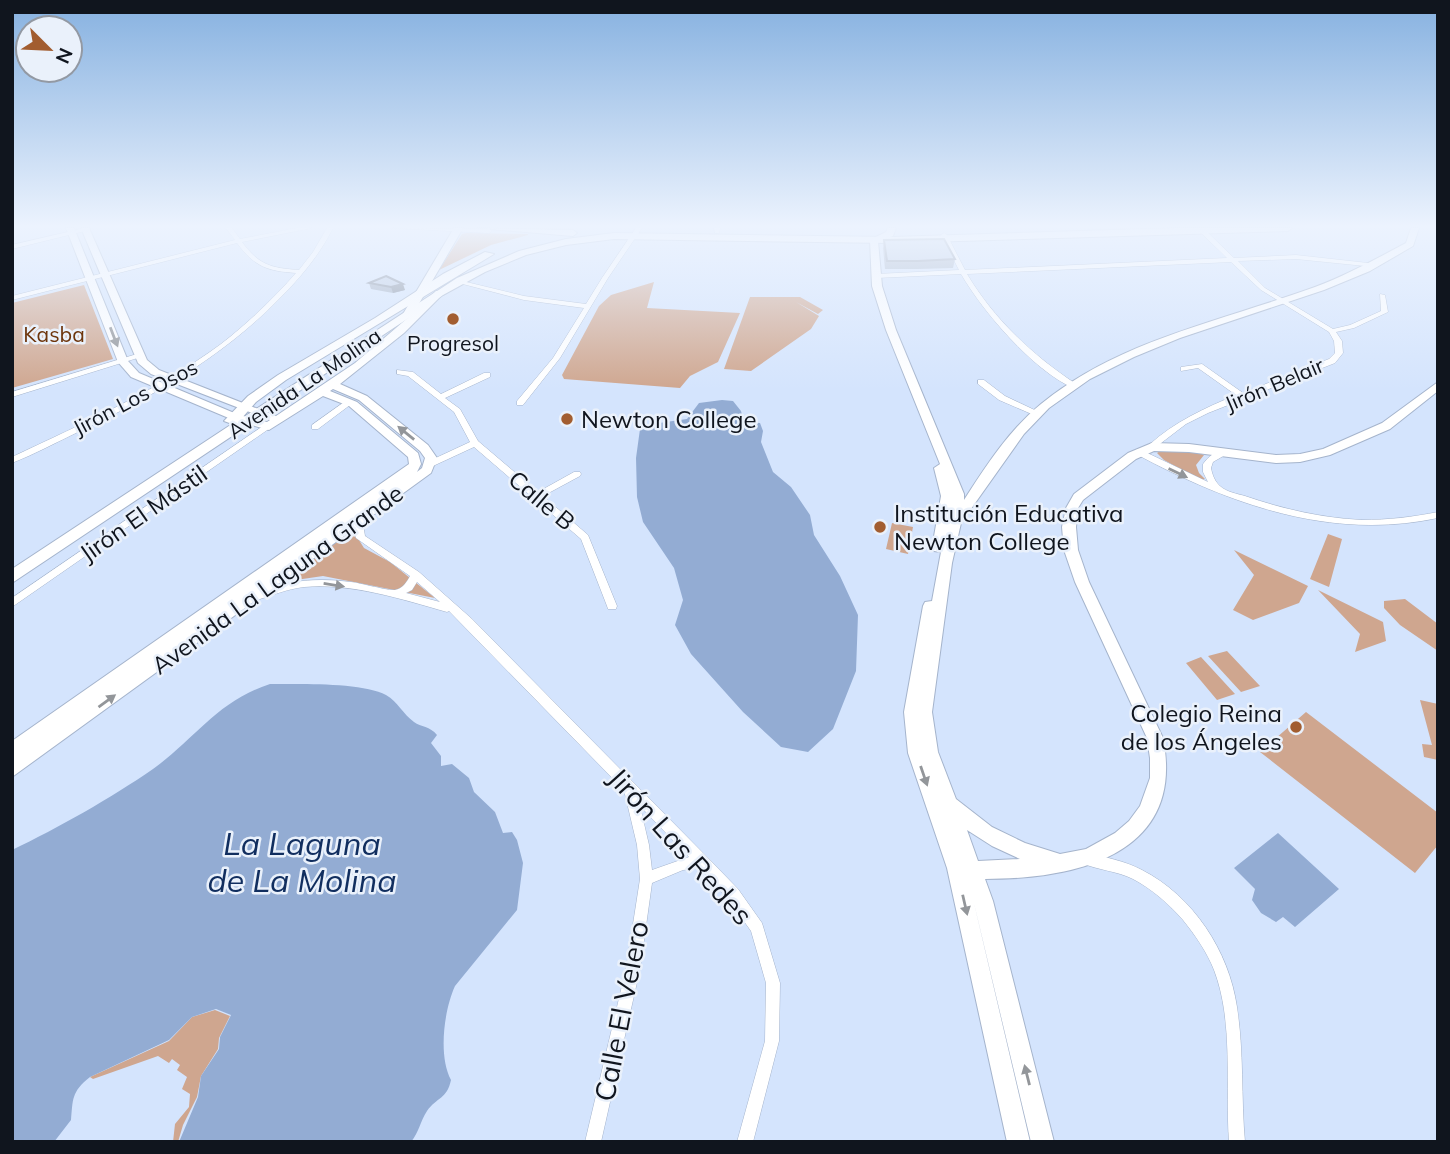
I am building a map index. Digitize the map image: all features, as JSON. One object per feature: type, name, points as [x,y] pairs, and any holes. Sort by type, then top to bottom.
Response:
[{"type":"main road","name":"Avenida La Molina","points":[[12,578],[246,415],[250,401],[438,282]]},
{"type":"main road","name":"Avenida La Molina","points":[[12,566],[457,282]]},
{"type":"street","points":[[12,298],[75,282]]},
{"type":"street","points":[[92,282],[123,362],[135,375],[160,388],[273,423]]},
{"type":"street","points":[[107,282],[140,356],[155,372],[246,415]]},
{"type":"street","name":"Jirón Los Osos","points":[[12,460],[176,380],[252,323],[292,282]]},
{"type":"street","points":[[408,314],[429,282]]},
{"type":"street","points":[[457,282],[524,298],[588,306]]},
{"type":"street","points":[[520,403],[544,379],[559,358],[604,282]]},
{"type":"street","points":[[870,282],[870,290],[891,355],[945,483],[947,496],[912,712],[916,753],[961,858],[984,901]]},
{"type":"street","points":[[878,282],[891,330],[955,483],[958,505],[945,563],[924,712],[930,752],[948,803],[984,943],[1043,1142]]},
{"type":"street","points":[[970,282],[980,300],[1028,353],[1073,386]]},
{"type":"street","name":"Jirón Belair","points":[[1145,450],[1168,432],[1198,416],[1332,361],[1339,352],[1338,341],[1332,331],[1282,303],[1254,282]]},
{"type":"street","points":[[941,541],[1019,433],[1037,413],[1073,386],[1141,350],[1282,303],[1334,282]]},
{"type":"street","name":"Jirón El Mástil","points":[[12,603],[326,388],[409,325],[439,293]]},
{"type":"street","points":[[1332,331],[1352,327],[1385,312],[1382,295]]},
{"type":"street","points":[[12,395],[140,356]]},
{"type":"street","points":[[1184,369],[1199,366],[1244,397]]},
{"type":"street","name":"Calle B","points":[[400,372],[410,374],[457,411],[475,443],[585,537],[612,606]]},
{"type":"street","points":[[441,397],[487,375]]},
{"type":"street","points":[[981,382],[1002,398],[1037,413]]},
{"type":"street","points":[[1085,859],[1117,844],[1141,823],[1161,777],[1161,757],[1155,738],[1082,582],[1071,550],[1069,527],[1072,508],[1078,497],[1145,450],[1171,446],[1276,459],[1326,452],[1385,426],[1438,385]]},
{"type":"street","name":"Avenida La Laguna Grande","points":[[12,769],[73,717],[393,490],[419,478],[430,464],[428,452],[355,401],[326,388]]},
{"type":"street","points":[[315,427],[355,401]]},
{"type":"street","name":"Avenida La Laguna Grande","points":[[211,619],[245,602],[368,514],[412,469],[415,464],[414,456],[355,401]]},
{"type":"street","points":[[430,464],[475,443]]},
{"type":"street","points":[[1145,450],[1219,491],[1270,506],[1337,519],[1395,522],[1438,515]]},
{"type":"street","points":[[1219,491],[1208,478],[1206,467],[1210,458],[1222,453]]},
{"type":"street","points":[[537,496],[577,474]]},
{"type":"street","points":[[955,483],[978,489]]},
{"type":"street","name":"Jirón Las Redes","points":[[368,514],[359,530],[361,538],[416,575],[629,784],[733,894],[757,928],[773,983],[772,1041],[745,1142]]},
{"type":"street","points":[[396,594],[410,587],[416,575]]},
{"type":"street","name":"Jirón Las Redes","points":[[245,602],[268,591],[319,582],[396,594],[451,609]]},
{"type":"street","name":"Avenida La Laguna Grande","points":[[12,751],[73,717]]},
{"type":"street","name":"Calle El Velero","points":[[593,1142],[633,969],[646,879],[643,845],[629,784]]},
{"type":"street","points":[[948,803],[992,836],[1027,852],[1065,861]]},
{"type":"street","points":[[961,858],[992,836]]},
{"type":"street","points":[[961,858],[995,871],[1085,859],[1118,866],[1144,877],[1179,906],[1210,945],[1226,985],[1232,1036],[1237,1142]]},
{"type":"street","points":[[646,879],[683,864],[702,861]]},
{"type":"street","points":[[995,871],[987,878],[983,888],[984,943],[1019,1142]]},
{"type":"green space","points":[[654,282],[647,308],[740,313],[718,362],[690,376],[680,388],[564,379],[562,375],[599,306],[611,295]]},
{"type":"green space","name":"Kasba","points":[[84,285],[113,359],[12,388],[12,303]]},
{"type":"green space","points":[[750,297],[800,297],[823,310],[818,314],[796,302],[819,316],[811,329],[751,371],[724,369]]},
{"type":"green space","points":[[1196,452],[1204,455],[1196,465],[1205,479],[1200,480],[1164,460],[1157,453]]},
{"type":"green space","points":[[892,523],[913,527],[908,554],[886,549]]},
{"type":"green space","points":[[355,528],[364,548],[390,562],[435,598],[323,576],[282,582]]},
{"type":"green space","points":[[1328,534],[1342,539],[1329,587],[1310,579]]},
{"type":"green space","points":[[1234,550],[1308,586],[1299,603],[1253,620],[1233,610],[1254,575]]},
{"type":"green space","points":[[1318,590],[1383,622],[1386,641],[1355,652],[1360,634]]},
{"type":"green space","points":[[1405,599],[1438,624],[1438,651],[1400,625],[1384,608],[1384,601]]},
{"type":"green space","points":[[1227,651],[1260,686],[1241,692],[1208,656]]},
{"type":"green space","points":[[1201,657],[1235,694],[1217,700],[1186,663]]},
{"type":"green space","points":[[1420,700],[1438,704],[1438,760],[1424,757],[1422,744],[1432,745]]},
{"type":"green space","points":[[1306,712],[1438,813],[1438,845],[1415,873],[1260,752]]},
{"type":"green space","points":[[215,1010],[230,1016],[219,1038],[218,1049],[201,1076],[197,1097],[178,1142],[173,1142],[175,1124],[189,1107],[190,1094],[182,1089],[187,1077],[177,1070],[180,1065],[172,1059],[169,1063],[158,1056],[93,1079],[90,1077],[169,1041],[192,1017]]},
{"type":"water","points":[[733,401],[741,411],[744,422],[760,423],[763,431],[761,442],[773,472],[791,487],[810,515],[814,535],[840,576],[858,615],[856,671],[833,729],[808,752],[781,747],[743,712],[691,654],[675,625],[683,600],[674,568],[643,522],[637,497],[636,458],[640,429],[687,419],[699,403]]},
{"type":"water","name":"La Laguna de La Molina","points":[[270,684],[347,686],[386,695],[414,722],[437,735],[431,743],[441,756],[441,766],[452,764],[469,778],[474,792],[495,812],[503,833],[512,832],[517,840],[523,863],[517,910],[455,986],[451,996],[444,1033],[445,1059],[451,1080],[447,1091],[427,1111],[411,1142],[179,1142],[198,1097],[201,1076],[219,1049],[220,1037],[231,1015],[216,1009],[192,1017],[169,1040],[90,1077],[76,1092],[71,1120],[54,1142],[12,1142],[12,850],[137,780],[168,757],[221,710],[251,691]]},
{"type":"water","points":[[1278,833],[1339,889],[1295,927],[1283,917],[1276,922],[1261,913],[1252,900],[1255,889],[1234,868]]},
{"type":"building","points":[[398,282],[403,284],[391,287],[369,283]]},
{"type":"place","name":"Progresol","points":[[453,319]]},
{"type":"place","name":"Newton College","points":[[567,419]]},
{"type":"place","name":"Institución Educativa Newton College","points":[[880,527]]},
{"type":"place","name":"Colegio Reina de los Ángeles","points":[[1296,727]]}]
